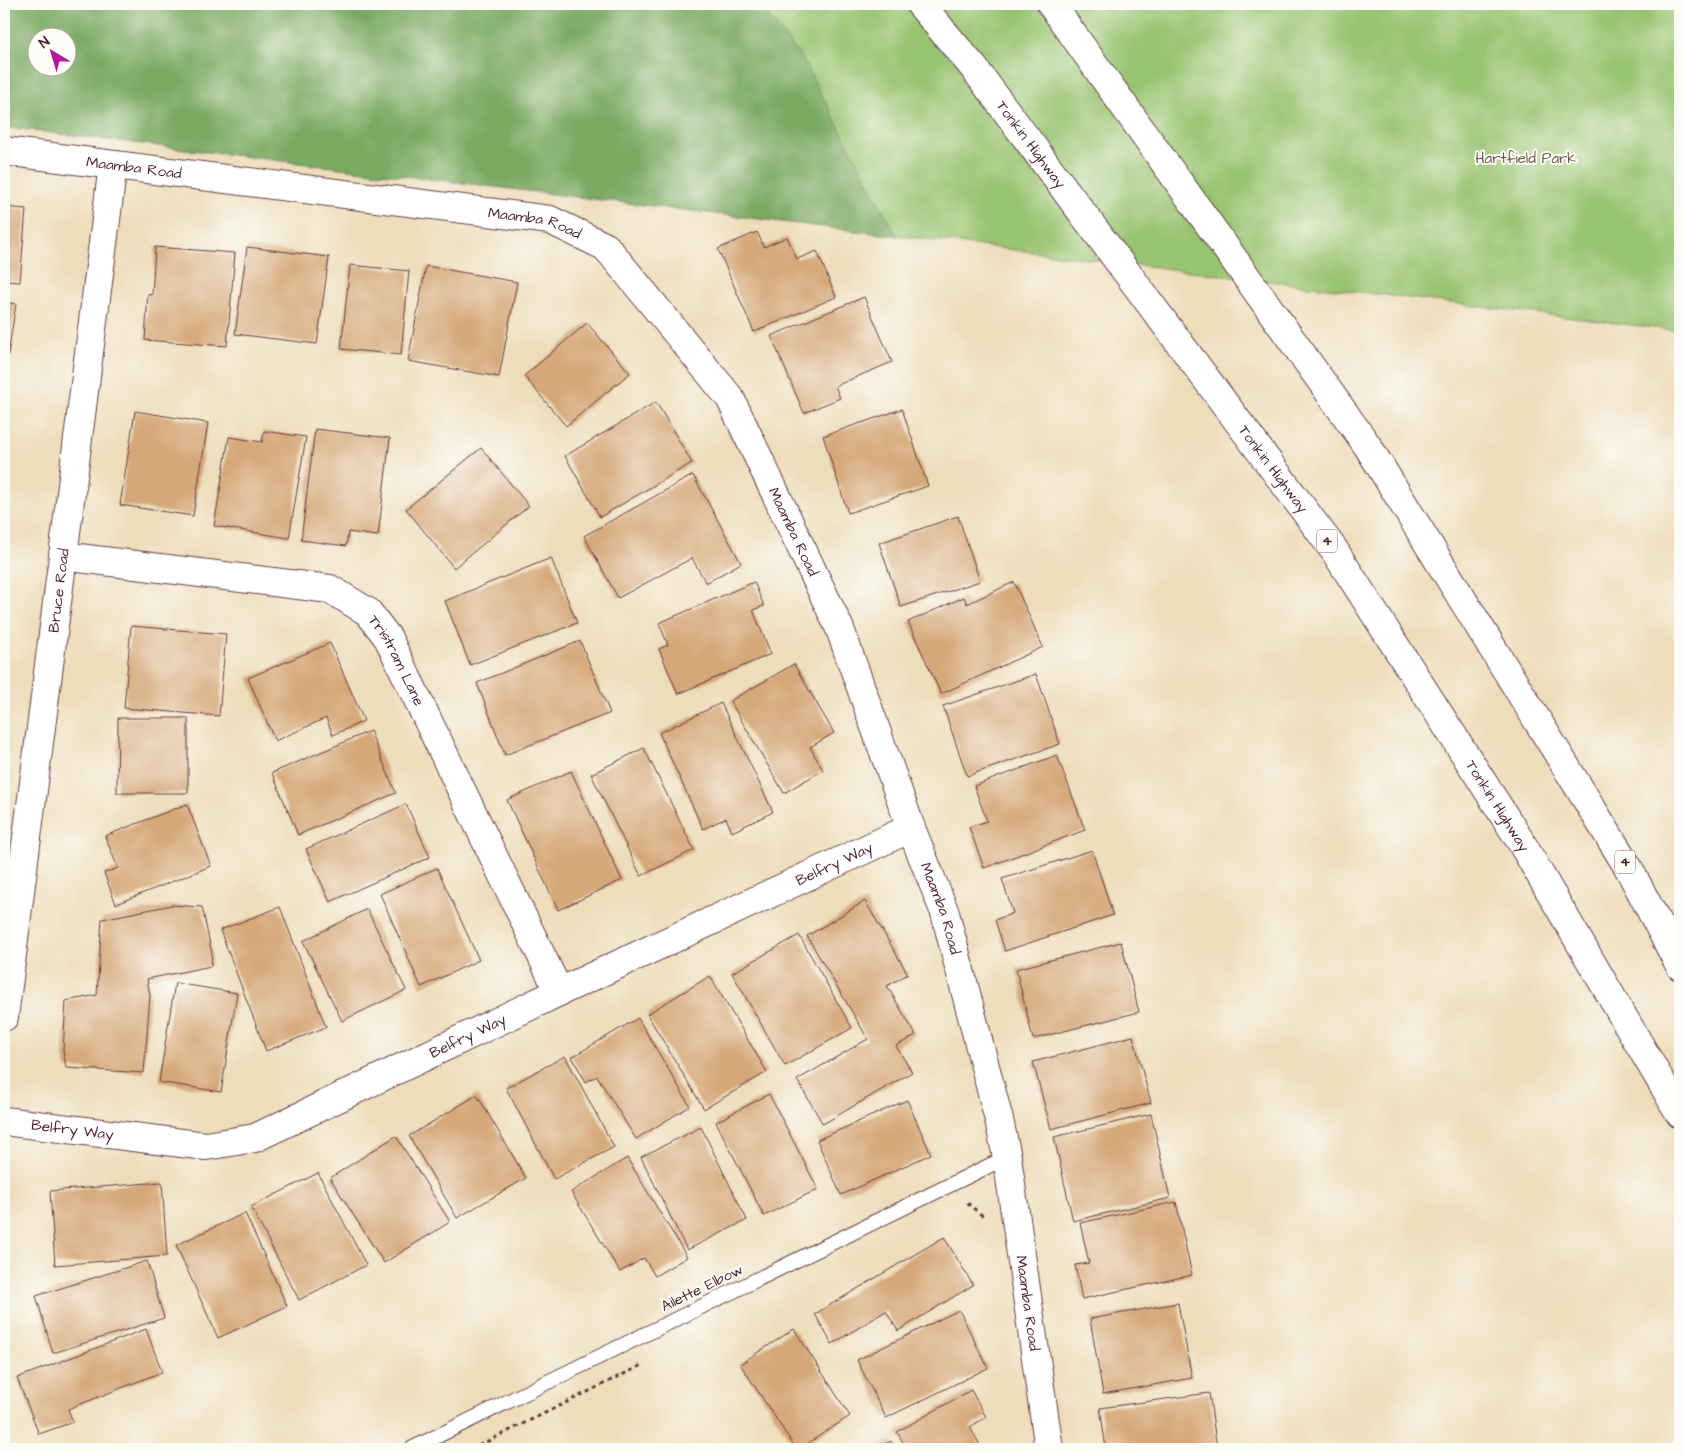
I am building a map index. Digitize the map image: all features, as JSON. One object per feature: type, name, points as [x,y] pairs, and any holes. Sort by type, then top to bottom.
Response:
[{"type":"main road","name":"Tonkin Highway","points":[[920,4],[980,76],[1334,550],[1521,842],[1680,1114]]},
{"type":"main road","name":"4","points":[[1051,4],[1368,444],[1628,867],[1680,966]]},
{"type":"main road","name":"Maamba Road","points":[[4,151],[550,220],[606,247],[730,398],[840,629],[911,828],[944,913],[1007,1157],[1049,1449]]},
{"type":"main road","name":"Bruce Road","points":[[4,1017],[113,164]]},
{"type":"main road","name":"Tristram Lane","points":[[63,556],[330,589],[368,612],[388,638],[559,992]]},
{"type":"main road","name":"Belfry Way","points":[[4,1121],[206,1146],[255,1138],[559,992],[911,828]]},
{"type":"lane","name":"Ailette Elbow","points":[[411,1449],[1007,1157]]},
{"type":"path","points":[[966,1201],[985,1218]]},
{"type":"path","points":[[472,1449],[638,1367],[644,1361]]},
{"type":"green space","name":"Hartfield Park","points":[[4,4],[1680,4],[1680,331],[4,127]]},
{"type":"green space","points":[[4,4],[759,4],[802,58],[897,236],[4,127]]},
{"type":"building","points":[[4,207],[26,209],[20,282],[4,281]]},
{"type":"building","points":[[757,232],[764,247],[787,237],[797,259],[817,251],[836,297],[754,332],[718,249]]},
{"type":"building","points":[[155,247],[235,253],[227,346],[145,340],[148,294],[152,295]]},
{"type":"building","points":[[247,247],[329,257],[317,344],[235,334]]},
{"type":"building","points":[[350,265],[409,271],[401,355],[341,349]]},
{"type":"building","points":[[426,266],[517,282],[499,377],[408,361]]},
{"type":"building","points":[[864,297],[892,362],[835,386],[840,398],[804,413],[771,336]]},
{"type":"building","points":[[4,302],[16,304],[5,374],[4,374]]},
{"type":"building","points":[[587,323],[630,373],[566,426],[524,376]]},
{"type":"building","points":[[656,402],[692,463],[600,517],[565,456]]},
{"type":"building","points":[[902,409],[928,486],[848,513],[823,436]]},
{"type":"building","points":[[135,411],[208,423],[193,516],[120,505]]},
{"type":"building","points":[[315,429],[390,438],[378,536],[348,532],[346,546],[301,540]]},
{"type":"building","points":[[264,431],[306,437],[289,538],[214,526],[229,437],[262,442]]},
{"type":"building","points":[[481,448],[529,506],[454,568],[406,509]]},
{"type":"building","points":[[693,475],[741,563],[706,583],[692,558],[618,598],[584,536]]},
{"type":"building","points":[[958,516],[980,581],[901,607],[879,543]]},
{"type":"building","points":[[551,558],[577,623],[470,665],[445,601]]},
{"type":"building","points":[[754,582],[764,606],[753,610],[771,654],[678,694],[659,649],[668,645],[659,623]]},
{"type":"building","points":[[1014,582],[1043,647],[941,694],[908,622],[964,597],[967,604]]},
{"type":"building","points":[[131,626],[226,634],[219,716],[124,708]]},
{"type":"building","points":[[580,641],[610,713],[505,755],[477,683]]},
{"type":"building","points":[[330,643],[364,721],[333,735],[326,718],[275,741],[248,678]]},
{"type":"building","points":[[794,664],[834,733],[810,747],[823,770],[784,793],[730,701]]},
{"type":"building","points":[[1036,674],[1060,744],[967,776],[943,706]]},
{"type":"building","points":[[721,703],[773,812],[732,832],[726,818],[703,829],[659,733]]},
{"type":"building","points":[[118,718],[188,718],[188,793],[117,793]]},
{"type":"building","points":[[370,731],[396,793],[298,835],[272,773]]},
{"type":"building","points":[[644,748],[694,850],[641,876],[591,774]]},
{"type":"building","points":[[1057,755],[1085,830],[984,868],[969,827],[987,821],[974,786]]},
{"type":"building","points":[[571,771],[622,880],[558,910],[507,800]]},
{"type":"building","points":[[187,804],[211,866],[116,904],[104,873],[118,868],[105,836]]},
{"type":"building","points":[[406,804],[430,857],[330,902],[306,849]]},
{"type":"building","points":[[1092,850],[1113,915],[1005,951],[995,920],[1013,913],[1002,879]]},
{"type":"building","points":[[437,868],[479,960],[421,987],[380,894]]},
{"type":"building","points":[[865,901],[908,974],[887,986],[916,1035],[896,1046],[912,1072],[823,1124],[797,1080],[868,1039],[807,936]]},
{"type":"building","points":[[172,905],[202,907],[212,954],[211,966],[147,979],[150,995],[144,1073],[66,1068],[63,1050],[66,1001],[97,995],[102,919]]},
{"type":"building","points":[[280,907],[326,1027],[266,1051],[220,930]]},
{"type":"building","points":[[367,909],[406,990],[342,1021],[303,941]]},
{"type":"building","points":[[799,935],[852,1028],[785,1066],[732,973]]},
{"type":"building","points":[[1121,942],[1139,1012],[1033,1039],[1016,969]]},
{"type":"building","points":[[710,976],[767,1072],[704,1109],[647,1014]]},
{"type":"building","points":[[175,983],[237,993],[221,1092],[159,1082]]},
{"type":"building","points":[[638,1018],[690,1106],[636,1139],[597,1076],[586,1082],[572,1057]]},
{"type":"building","points":[[1133,1036],[1151,1103],[1051,1129],[1033,1062]]},
{"type":"building","points":[[565,1056],[614,1147],[554,1179],[506,1088]]},
{"type":"building","points":[[769,1094],[818,1189],[764,1216],[716,1122]]},
{"type":"building","points":[[477,1095],[526,1178],[457,1218],[409,1136]]},
{"type":"building","points":[[907,1100],[931,1154],[841,1195],[817,1140]]},
{"type":"building","points":[[1151,1114],[1170,1198],[1073,1221],[1054,1137]]},
{"type":"building","points":[[701,1127],[747,1220],[687,1250],[641,1157]]},
{"type":"building","points":[[396,1136],[450,1222],[384,1263],[330,1178]]},
{"type":"building","points":[[627,1158],[687,1257],[655,1276],[644,1258],[620,1272],[571,1192]]},
{"type":"building","points":[[318,1173],[366,1265],[299,1300],[251,1207]]},
{"type":"building","points":[[162,1182],[167,1256],[55,1265],[50,1191]]},
{"type":"building","points":[[1176,1202],[1192,1275],[1082,1299],[1075,1265],[1089,1263],[1080,1223]]},
{"type":"building","points":[[245,1213],[287,1306],[218,1338],[176,1245]]},
{"type":"building","points":[[944,1237],[973,1285],[898,1331],[886,1311],[832,1344],[815,1314]]},
{"type":"building","points":[[147,1261],[164,1318],[53,1353],[36,1296]]},
{"type":"building","points":[[1178,1303],[1192,1378],[1103,1394],[1090,1319]]},
{"type":"building","points":[[959,1310],[988,1368],[886,1418],[857,1360]]},
{"type":"building","points":[[146,1329],[162,1372],[68,1409],[73,1422],[39,1434],[17,1378]]},
{"type":"building","points":[[794,1329],[850,1416],[799,1449],[796,1449],[740,1364]]},
{"type":"building","points":[[971,1390],[986,1417],[970,1427],[982,1449],[907,1449],[897,1432]]},
{"type":"building","points":[[1209,1393],[1217,1449],[1106,1449],[1100,1408]]},
{"type":"building","points":[[891,1441],[896,1449],[875,1449]]}]
